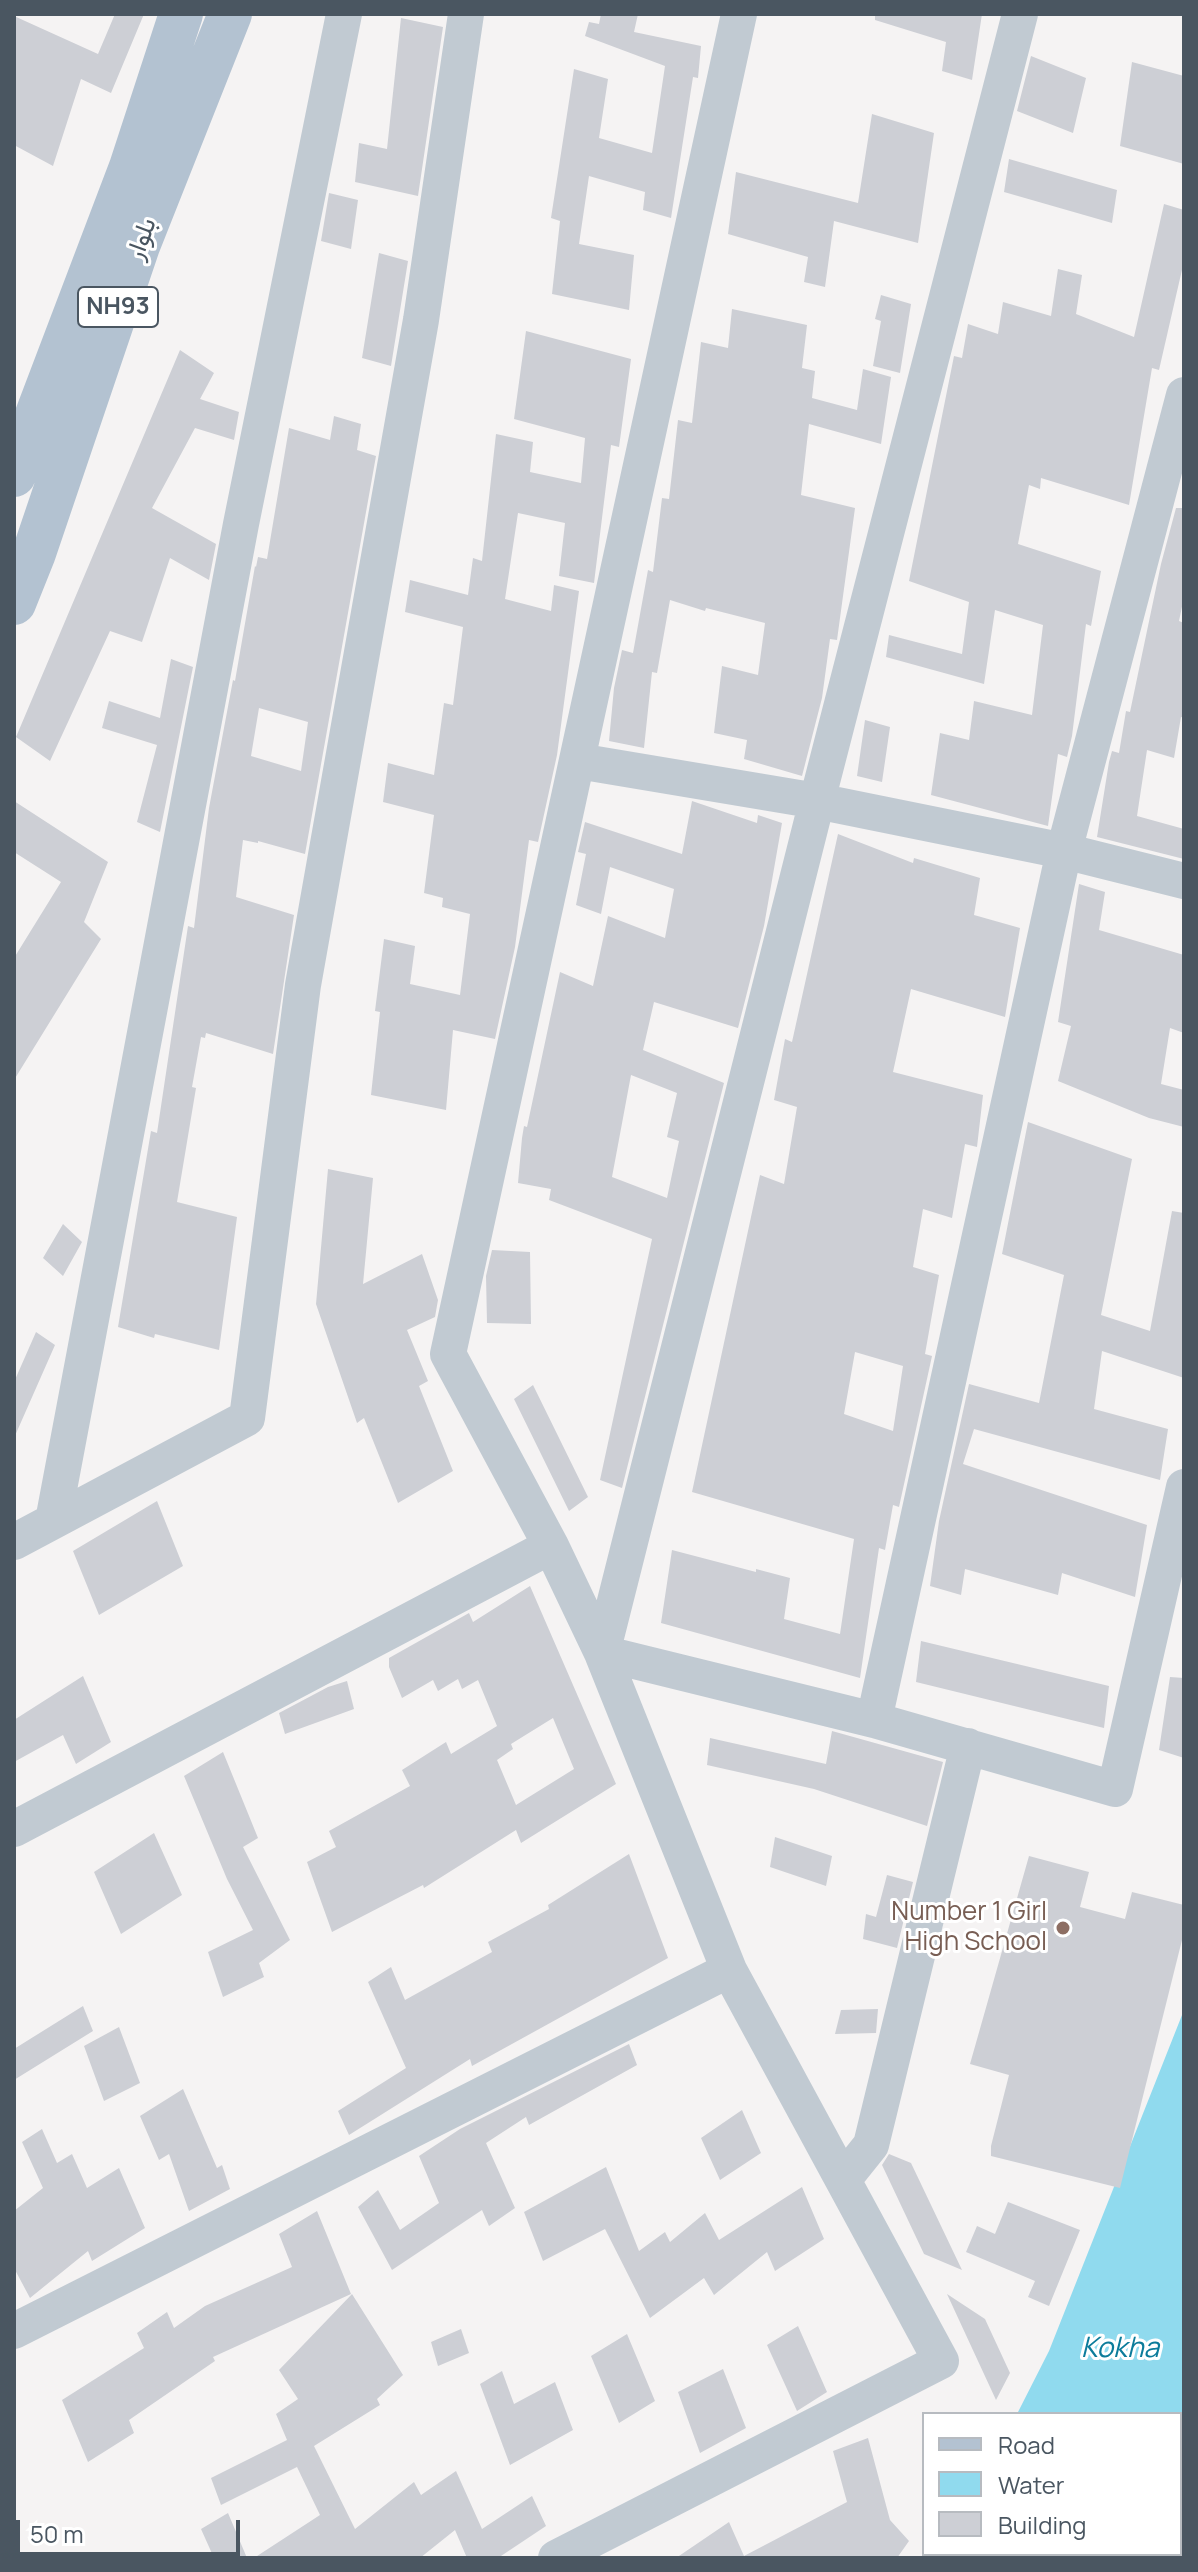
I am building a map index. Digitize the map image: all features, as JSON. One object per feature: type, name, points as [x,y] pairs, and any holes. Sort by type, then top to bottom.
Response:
[{"type":"main road","name":"بلوار","points":[[14,475],[131,167],[181,14]]},
{"type":"main road","name":"بلوار","points":[[14,603],[34,553],[138,246],[230,14]]},
{"type":"street","points":[[53,1521],[241,524],[344,14]]},
{"type":"street","points":[[14,1542],[247,1418],[303,985],[421,320],[466,14]]},
{"type":"street","points":[[556,2558],[941,2361],[729,1970],[602,1653],[551,1546],[448,1354],[739,14]]},
{"type":"street","points":[[602,1653],[1020,14]]},
{"type":"street","points":[[874,1720],[1064,851],[1184,395]]},
{"type":"street","points":[[578,761],[817,801],[1064,851],[1184,881]]},
{"type":"street","points":[[602,1653],[874,1720],[1115,1789],[1184,1487]]},
{"type":"street","points":[[14,1829],[551,1546]]},
{"type":"street","points":[[843,2180],[871,2145],[968,1746]]},
{"type":"street","points":[[14,2331],[729,1970]]},
{"type":"water","name":"Kokha","points":[[1184,2010],[1184,2558],[943,2558],[1182,2556],[1182,2412],[1018,2412],[1049,2351]]},
{"type":"building","points":[[115,14],[144,14],[111,93],[81,79],[53,166],[14,145],[14,16],[98,54]]},
{"type":"building","points":[[601,14],[638,14],[634,32],[701,46],[698,78],[693,77],[671,218],[643,210],[645,192],[589,176],[579,244],[634,255],[629,310],[552,294],[560,221],[551,218],[574,69],[608,79],[599,138],[652,153],[665,66],[585,36],[589,22],[599,24]]},
{"type":"building","points":[[875,14],[982,14],[972,80],[942,71],[946,42],[875,20]]},
{"type":"building","points":[[401,18],[443,27],[418,196],[355,182],[359,143],[387,149]]},
{"type":"building","points":[[1031,56],[1086,78],[1073,133],[1017,111]]},
{"type":"building","points":[[1132,62],[1184,76],[1184,164],[1120,146]]},
{"type":"building","points":[[872,114],[934,133],[918,243],[834,221],[825,287],[804,282],[808,257],[728,234],[736,172],[858,203]]},
{"type":"building","points":[[1009,159],[1117,190],[1112,223],[1004,192]]},
{"type":"building","points":[[329,193],[358,200],[351,249],[321,241]]},
{"type":"building","points":[[1164,204],[1184,210],[1184,261],[1159,370],[1152,368],[1129,505],[1041,478],[1040,489],[1029,485],[1018,544],[1101,571],[1091,626],[1086,624],[1072,736],[1067,757],[1058,754],[1048,826],[931,795],[940,733],[969,740],[974,701],[1032,715],[1043,625],[995,610],[984,684],[886,657],[889,635],[962,654],[969,602],[909,581],[954,356],[962,358],[968,324],[998,334],[1003,302],[1051,316],[1058,269],[1082,275],[1076,314],[1134,337]]},
{"type":"building","points":[[379,253],[408,261],[391,366],[362,358]]},
{"type":"building","points":[[881,295],[911,304],[900,373],[873,366],[881,321],[875,319]]},
{"type":"building","points":[[732,309],[807,325],[802,368],[815,371],[812,398],[857,410],[863,369],[891,377],[881,444],[809,424],[801,495],[855,508],[837,640],[830,639],[822,698],[802,776],[744,759],[747,740],[714,733],[722,666],[758,675],[765,623],[706,608],[705,611],[670,600],[657,673],[652,672],[644,748],[609,741],[614,688],[622,650],[633,653],[648,570],[653,572],[662,498],[669,499],[678,420],[692,423],[701,342],[728,348]]},
{"type":"building","points":[[526,331],[631,359],[619,447],[611,445],[594,583],[559,576],[565,523],[518,513],[505,599],[551,611],[554,585],[579,591],[557,755],[538,842],[529,840],[515,947],[495,1039],[453,1030],[446,1110],[371,1095],[380,1012],[375,1011],[384,939],[415,946],[410,984],[460,995],[470,914],[442,907],[443,898],[424,893],[434,815],[383,802],[388,763],[434,775],[444,703],[453,705],[463,627],[405,612],[410,580],[468,595],[473,558],[482,561],[496,434],[533,442],[530,472],[581,483],[585,438],[514,419]]},
{"type":"building","points":[[180,350],[214,373],[200,399],[239,412],[234,440],[195,428],[152,508],[216,544],[209,580],[170,558],[142,642],[110,631],[50,761],[16,737]]},
{"type":"building","points":[[334,416],[361,424],[357,450],[376,456],[305,854],[243,840],[236,897],[294,915],[273,1054],[206,1033],[205,1038],[201,1037],[177,1202],[237,1217],[219,1350],[155,1334],[154,1338],[118,1327],[151,1131],[157,1133],[188,926],[194,928],[209,808],[255,566],[258,557],[267,559],[289,428],[330,440]],"holes":[[[259,708],[308,722],[301,771],[251,756]]]},
{"type":"building","points":[[1176,508],[1184,508],[1184,597],[1179,621],[1184,623],[1184,718],[1181,717],[1174,758],[1147,750],[1137,816],[1184,829],[1184,859],[1097,837],[1109,762],[1112,751],[1119,753],[1126,711],[1130,712]]},
{"type":"building","points":[[171,659],[193,667],[160,832],[137,822],[157,745],[102,728],[109,701],[160,718]]},
{"type":"building","points":[[865,720],[890,727],[882,782],[857,776]]},
{"type":"building","points":[[14,801],[108,862],[84,922],[101,939],[14,1080],[14,958],[61,882],[14,852]]},
{"type":"building","points":[[692,801],[757,823],[758,815],[782,823],[764,926],[738,1028],[654,1002],[643,1050],[724,1083],[622,1488],[600,1480],[652,1239],[549,1200],[551,1189],[518,1183],[522,1138],[524,1126],[527,1127],[560,972],[593,986],[608,916],[665,938],[674,889],[610,867],[601,914],[576,905],[586,854],[578,852],[585,822],[682,854]],"holes":[[[631,1075],[677,1093],[667,1137],[679,1141],[667,1198],[612,1177]]]},
{"type":"building","points":[[838,834],[913,863],[914,858],[980,878],[974,915],[1020,928],[1005,1017],[911,989],[893,1072],[983,1095],[977,1147],[965,1144],[952,1218],[923,1209],[913,1267],[939,1275],[925,1354],[932,1356],[899,1507],[893,1505],[885,1550],[879,1548],[860,1678],[661,1623],[672,1550],[790,1578],[784,1619],[840,1634],[854,1539],[692,1492],[760,1175],[784,1184],[797,1107],[774,1100],[785,1039],[792,1042]],"holes":[[[855,1352],[903,1366],[893,1431],[844,1414]]]},
{"type":"building","points":[[1079,884],[1105,892],[1099,930],[1184,955],[1184,1033],[1170,1028],[1161,1084],[1184,1090],[1184,1127],[1149,1118],[1058,1081],[1071,1026],[1058,1022]]},
{"type":"building","points":[[1028,1122],[1132,1159],[1101,1315],[1150,1331],[1172,1211],[1184,1213],[1184,1378],[1102,1351],[1094,1409],[1168,1429],[1160,1480],[974,1429],[963,1464],[1147,1525],[1135,1597],[1062,1573],[1058,1595],[965,1569],[961,1595],[930,1586],[939,1521],[969,1384],[1039,1403],[1064,1275],[1002,1254]]},
{"type":"building","points":[[328,1169],[373,1178],[363,1284],[422,1254],[438,1300],[435,1317],[407,1330],[428,1381],[419,1386],[453,1471],[398,1503],[364,1418],[357,1423],[316,1304]]},
{"type":"building","points":[[63,1224],[82,1242],[63,1276],[43,1258]]},
{"type":"building","points":[[492,1250],[530,1252],[531,1324],[487,1323],[486,1276]]},
{"type":"building","points":[[36,1332],[55,1345],[14,1438],[14,1382]]},
{"type":"building","points":[[533,1385],[588,1497],[569,1511],[514,1399]]},
{"type":"building","points":[[157,1501],[183,1566],[99,1615],[73,1551]]},
{"type":"building","points":[[530,1586],[616,1784],[521,1843],[516,1830],[424,1888],[423,1885],[332,1932],[307,1862],[336,1847],[329,1831],[410,1786],[402,1770],[446,1742],[451,1754],[497,1726],[478,1680],[462,1689],[458,1679],[438,1691],[433,1680],[402,1698],[389,1667],[389,1658],[469,1613],[473,1622]],"holes":[[[553,1718],[574,1769],[516,1805],[497,1760],[513,1749],[511,1744]]]},
{"type":"building","points":[[921,1641],[1109,1686],[1104,1728],[916,1682]]},
{"type":"building","points":[[83,1676],[111,1742],[76,1764],[63,1735],[14,1762],[14,1720]]},
{"type":"building","points":[[1170,1677],[1184,1678],[1184,1758],[1159,1750]]},
{"type":"building","points":[[347,1681],[354,1709],[285,1734],[279,1713],[328,1687]]},
{"type":"building","points":[[832,1731],[943,1762],[927,1826],[814,1789],[707,1765],[710,1738],[826,1764]]},
{"type":"building","points":[[223,1752],[258,1838],[243,1847],[290,1940],[259,1963],[264,1977],[223,1997],[208,1952],[253,1930],[227,1879],[184,1776]]},
{"type":"building","points":[[154,1833],[182,1895],[121,1934],[94,1872]]},
{"type":"building","points":[[775,1837],[832,1856],[826,1886],[770,1867]]},
{"type":"building","points":[[629,1854],[668,1958],[472,2066],[470,2059],[349,2135],[338,2111],[406,2068],[368,1982],[391,1967],[405,2000],[492,1952],[488,1942],[549,1909],[548,1905]]},
{"type":"building","points":[[1029,1856],[1089,1872],[1080,1907],[1125,1919],[1132,1892],[1184,1905],[1184,1932],[1120,2188],[991,2156],[1009,2075],[970,2064]]},
{"type":"building","points":[[887,1875],[913,1882],[897,1948],[863,1939],[866,1914],[876,1917]]},
{"type":"building","points":[[83,2006],[93,2031],[14,2080],[14,2049]]},
{"type":"building","points":[[878,2009],[876,2033],[835,2034],[841,2010]]},
{"type":"building","points":[[119,2027],[140,2083],[104,2101],[84,2046]]},
{"type":"building","points":[[629,2044],[637,2065],[529,2125],[526,2117],[486,2143],[515,2208],[489,2226],[482,2210],[392,2270],[358,2207],[378,2190],[400,2230],[439,2203],[419,2156],[460,2129]]},
{"type":"building","points":[[183,2089],[217,2168],[222,2165],[230,2189],[189,2211],[169,2154],[159,2160],[140,2116]]},
{"type":"building","points":[[742,2110],[761,2153],[720,2180],[701,2138]]},
{"type":"building","points":[[42,2129],[57,2163],[72,2154],[87,2188],[119,2168],[145,2228],[92,2261],[88,2251],[30,2298],[14,2268],[14,2211],[43,2188],[22,2142]]},
{"type":"building","points":[[889,2154],[911,2163],[962,2270],[924,2254],[882,2165]]},
{"type":"building","points":[[606,2167],[639,2251],[665,2232],[670,2242],[705,2213],[719,2240],[802,2187],[824,2239],[775,2271],[767,2252],[714,2295],[704,2278],[650,2318],[605,2229],[543,2261],[524,2212]]},
{"type":"building","points":[[1008,2202],[1080,2230],[1049,2306],[1028,2297],[1035,2281],[966,2252],[977,2226],[995,2234]]},
{"type":"building","points":[[317,2211],[351,2294],[213,2357],[215,2361],[129,2420],[134,2433],[88,2462],[62,2400],[144,2348],[137,2333],[167,2312],[174,2328],[205,2306],[292,2267],[279,2234]]},
{"type":"building","points":[[352,2294],[403,2375],[377,2399],[380,2405],[314,2446],[355,2529],[414,2482],[421,2495],[456,2471],[482,2529],[532,2496],[546,2526],[498,2558],[467,2558],[455,2530],[420,2558],[254,2558],[320,2515],[297,2467],[221,2505],[211,2478],[287,2440],[276,2414],[298,2399],[279,2370]]},
{"type":"building","points":[[947,2294],[985,2319],[1010,2373],[996,2400]]},
{"type":"building","points":[[798,2326],[827,2392],[797,2411],[767,2345]]},
{"type":"building","points":[[461,2329],[469,2353],[438,2366],[431,2342]]},
{"type":"building","points":[[627,2334],[655,2401],[619,2423],[591,2356]]},
{"type":"building","points":[[723,2369],[746,2428],[700,2453],[678,2392]]},
{"type":"building","points":[[502,2371],[514,2404],[555,2382],[573,2430],[510,2465],[480,2384]]},
{"type":"building","points":[[868,2438],[890,2520],[909,2541],[897,2558],[676,2558],[729,2522],[744,2556],[847,2502],[833,2451]]},
{"type":"building","points":[[228,2513],[247,2558],[214,2558],[201,2529]]},
{"type":"place","name":"Number 1 Girl High School","points":[[1063,1928]]}]
